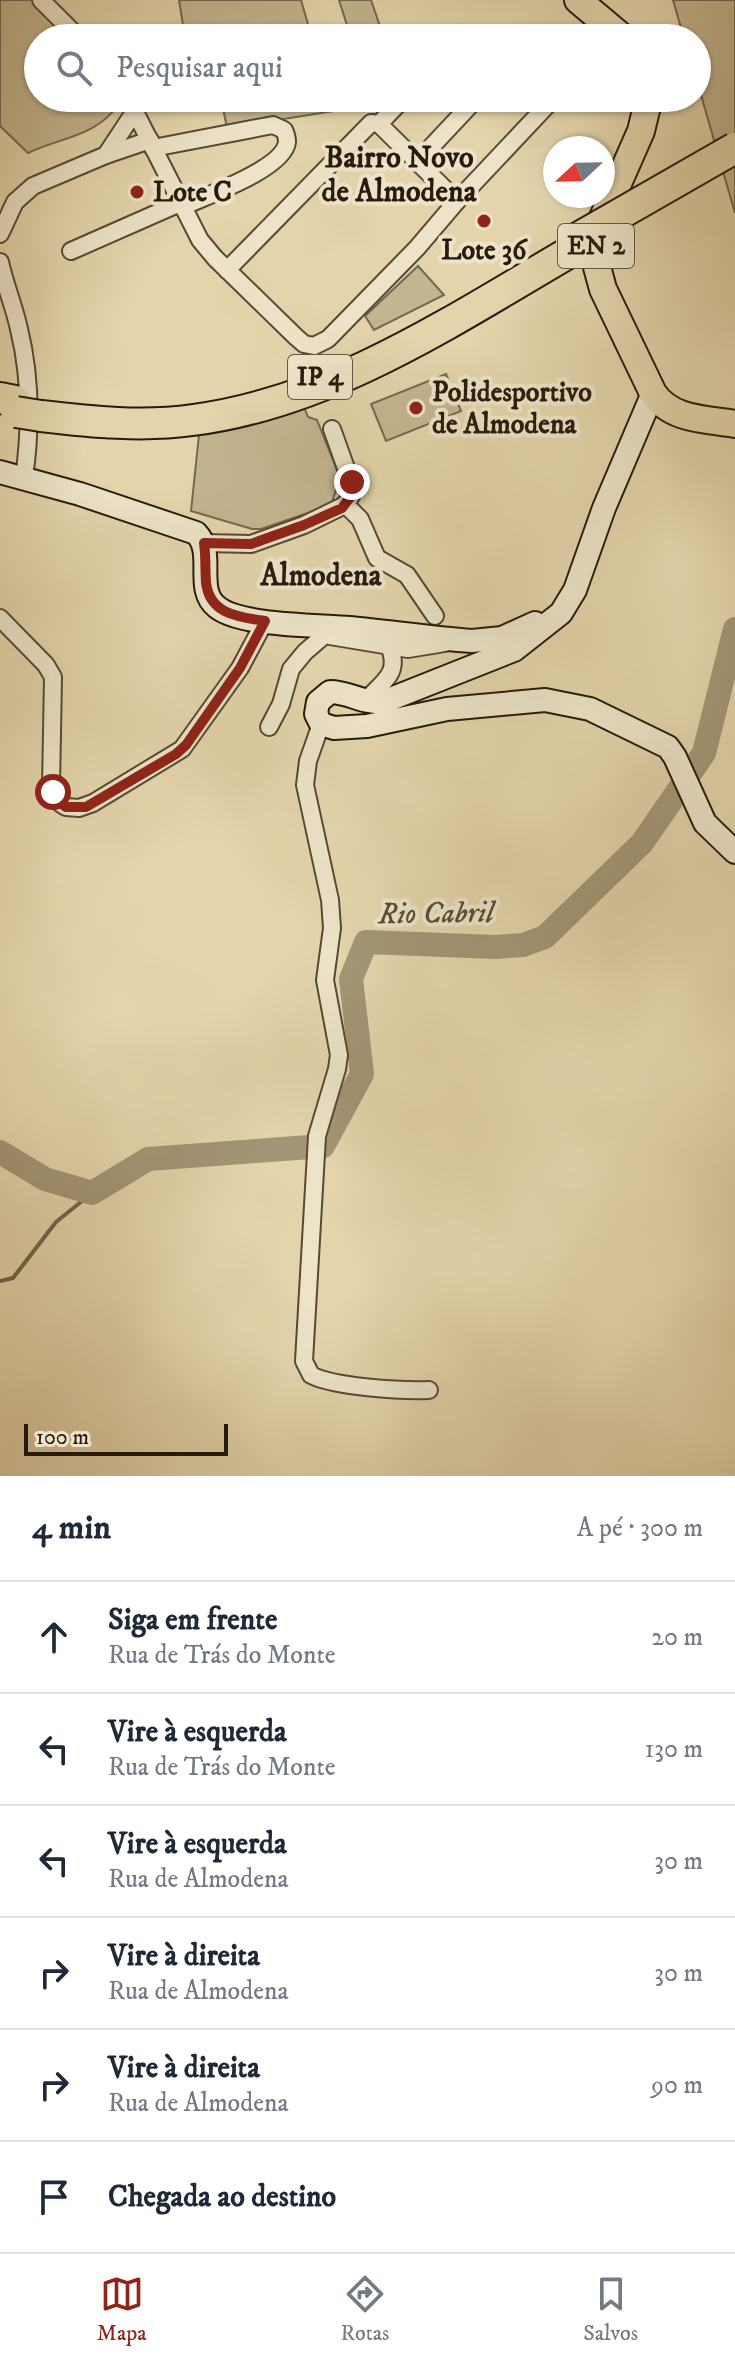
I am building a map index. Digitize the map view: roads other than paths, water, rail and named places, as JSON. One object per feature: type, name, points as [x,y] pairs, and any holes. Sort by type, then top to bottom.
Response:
[{"type":"highway","name":"IP 4","points":[[573,246],[735,148]]},
{"type":"highway","name":"IP 4","points":[[19,407],[151,412],[260,398],[297,386],[374,353],[735,158]]},
{"type":"main road","points":[[578,0],[604,24]]},
{"type":"main road","name":"EN 2","points":[[646,112],[641,131],[601,222],[595,253],[600,282],[653,393],[668,409],[689,417],[735,424]]},
{"type":"main road","points":[[653,393],[604,508],[570,601],[556,618],[509,653],[388,700],[374,703],[340,692],[326,694],[316,707],[318,720],[334,728],[367,726],[447,709],[535,700],[578,705],[665,745],[677,761],[710,829],[735,852]]},
{"type":"main road","points":[[0,472],[199,535],[204,543],[207,587],[214,605],[232,615],[330,631],[480,641],[509,635],[570,601]]},
{"type":"street","points":[[41,0],[65,24]]},
{"type":"street","points":[[106,155],[127,112]]},
{"type":"street","points":[[135,112],[200,240],[296,337],[311,346],[325,342],[337,331],[541,112]]},
{"type":"street","points":[[379,124],[391,112]]},
{"type":"street","points":[[417,162],[464,112]]},
{"type":"street","points":[[227,270],[371,123],[379,124],[457,201]]},
{"type":"street","points":[[0,234],[10,209],[27,190],[48,178],[106,155],[151,144],[273,125],[284,130],[287,139],[285,147],[271,164],[253,175],[71,251]]},
{"type":"street","points":[[0,262],[20,332],[27,374],[30,427],[24,478]]},
{"type":"street","points":[[204,543],[256,543],[322,518],[345,504],[351,496],[352,485],[332,429]]},
{"type":"street","points":[[345,504],[360,519],[377,558],[407,575],[435,616]]},
{"type":"street","points":[[0,618],[52,673],[51,786],[61,804],[73,809],[93,803],[182,749],[240,668],[265,621]]},
{"type":"street","points":[[269,727],[281,704],[291,669],[330,631],[389,646],[420,648],[458,640]]},
{"type":"street","points":[[365,701],[392,671],[395,662],[389,646]]},
{"type":"street","points":[[321,724],[308,761],[305,785],[330,900],[332,928],[325,980],[339,1059],[321,1117],[316,1148],[304,1359],[307,1370],[316,1378],[398,1391],[429,1390]]},
{"type":"waterway","name":"Rio Cabril","points":[[0,1152],[45,1179],[92,1193],[148,1159],[323,1146],[362,1074],[351,979],[366,942],[495,947],[523,945],[545,937],[642,843],[704,753],[735,629]]},
{"type":"waterway","points":[[0,1281],[13,1278],[56,1222],[92,1193]]},
{"type":"place","name":"Lote C","points":[[137,192]]},
{"type":"place","name":"Lote 36","points":[[484,221]]},
{"type":"place","name":"Polidesportivo de Almodena","points":[[416,408]]},
{"type":"district","name":"Bairro Novo de Almodena","points":[[399,175]]},
{"type":"district","name":"Almodena","points":[[321,576]]}]
